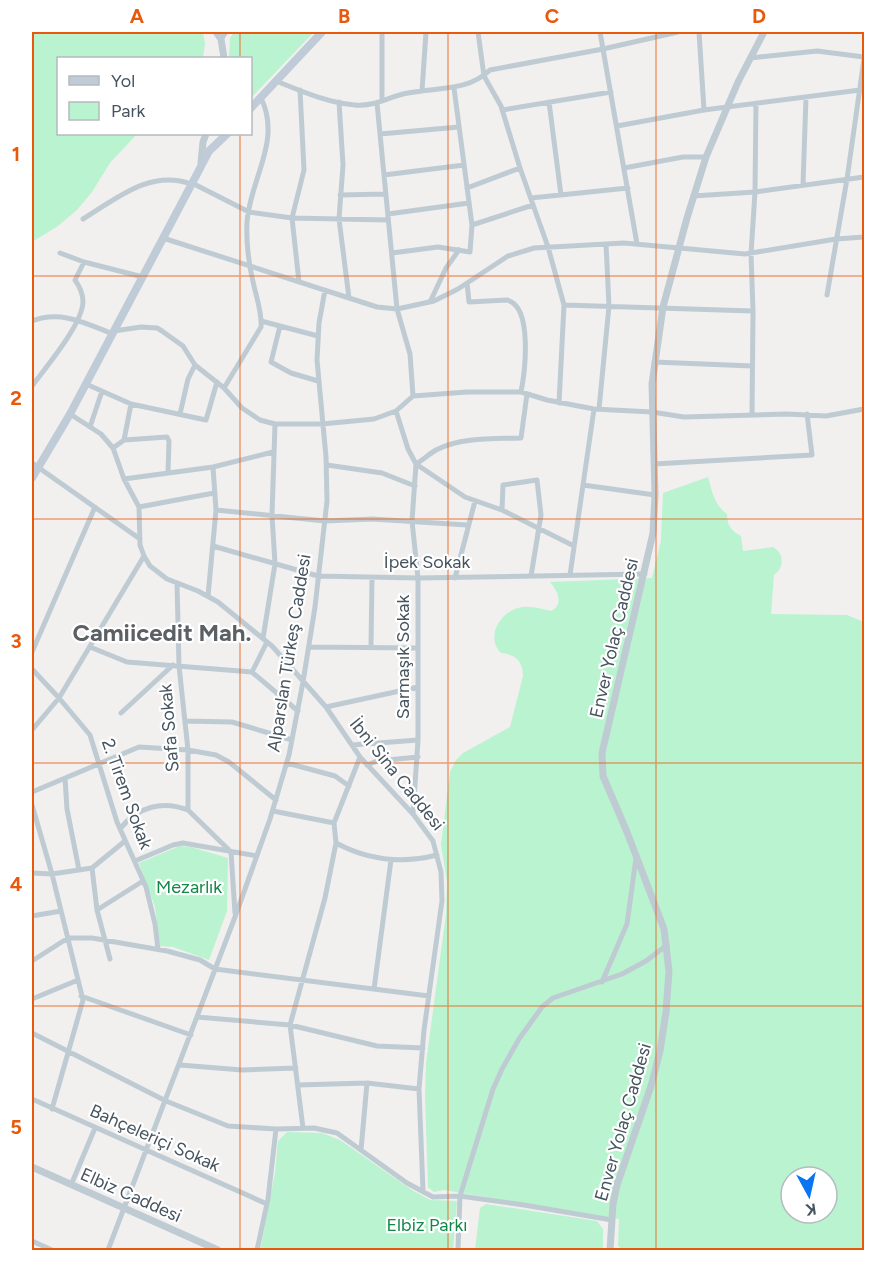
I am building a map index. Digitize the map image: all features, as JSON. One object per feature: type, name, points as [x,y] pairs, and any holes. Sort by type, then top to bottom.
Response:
[{"type":"main road","points":[[252,107],[322,32]]},
{"type":"main road","points":[[32,479],[35,465],[70,414],[201,166],[210,152],[226,135]]},
{"type":"street","points":[[216,32],[221,39],[224,57]]},
{"type":"street","points":[[221,39],[226,32]]},
{"type":"street","points":[[382,32],[380,134],[397,309],[410,354],[413,396]]},
{"type":"street","points":[[422,91],[426,32]]},
{"type":"street","points":[[478,32],[484,76],[502,110],[548,247],[564,305],[559,403]]},
{"type":"street","points":[[600,32],[638,244]]},
{"type":"street","points":[[276,81],[339,102],[357,105],[422,91],[454,88],[484,76],[490,70],[603,49],[678,32]]},
{"type":"street","points":[[699,32],[704,110]]},
{"type":"street","name":"Enver Yolaç Caddesi","points":[[610,1251],[617,1185],[651,1086],[660,1051],[668,996],[669,971],[664,928],[603,776],[601,760],[653,533],[654,362],[663,307],[706,157],[727,106],[764,32]]},
{"type":"street","points":[[750,58],[817,51],[864,58],[847,179],[827,295]]},
{"type":"street","points":[[392,253],[438,247],[470,252],[472,225],[454,88]]},
{"type":"street","points":[[300,90],[304,170],[291,218],[300,282]]},
{"type":"street","points":[[617,126],[727,106],[860,90]]},
{"type":"street","points":[[502,110],[611,92]]},
{"type":"street","points":[[803,184],[806,97]]},
{"type":"street","points":[[224,388],[259,333],[261,321],[249,266],[247,224],[267,149],[268,120],[261,98]]},
{"type":"street","points":[[339,102],[343,165],[339,219],[349,298]]},
{"type":"street","points":[[549,102],[561,195]]},
{"type":"street","points":[[752,415],[751,254],[755,192],[756,103]]},
{"type":"street","points":[[380,134],[459,127]]},
{"type":"street","points":[[201,166],[206,135]]},
{"type":"street","points":[[624,168],[683,157],[706,157]]},
{"type":"street","points":[[384,175],[464,165]]},
{"type":"street","points":[[467,188],[520,168]]},
{"type":"street","points":[[693,196],[755,192],[864,177]]},
{"type":"street","points":[[83,219],[138,186],[151,181],[171,179],[191,184],[249,212],[291,218],[388,217],[469,203]]},
{"type":"street","points":[[531,198],[628,188]]},
{"type":"street","points":[[340,195],[386,194]]},
{"type":"street","points":[[472,225],[533,205]]},
{"type":"street","points":[[163,238],[349,298],[382,308],[397,309],[430,302],[450,294],[508,256],[522,250],[638,244],[751,254],[836,239],[864,237]]},
{"type":"street","points":[[570,575],[596,409],[609,306],[606,244]]},
{"type":"street","points":[[430,302],[446,268],[459,250]]},
{"type":"street","points":[[60,253],[84,262],[143,277]]},
{"type":"street","points":[[32,386],[51,362],[78,320],[83,297],[75,280],[84,262]]},
{"type":"street","points":[[416,464],[436,450],[458,443],[521,438],[525,353],[522,321],[517,307],[507,300],[469,302],[467,283]]},
{"type":"street","name":"Alparslan Türkeş Caddesi","points":[[108,1251],[235,917],[273,811],[287,763],[309,646],[328,486],[318,381],[318,336],[325,290]]},
{"type":"street","points":[[564,305],[753,311]]},
{"type":"street","points":[[32,321],[60,316],[113,332],[134,327],[157,328],[183,346],[195,365],[224,388],[247,413],[260,420],[276,424],[322,424],[374,419],[396,411],[413,396],[467,392],[524,393],[559,403],[596,409],[652,412],[684,417],[807,414],[826,416],[864,409]]},
{"type":"street","points":[[261,321],[318,336]]},
{"type":"street","points":[[280,326],[271,362],[291,373],[318,381]]},
{"type":"street","points":[[654,362],[752,366]]},
{"type":"street","points":[[180,414],[188,379],[195,365]]},
{"type":"street","points":[[86,384],[131,404],[206,420],[217,382]]},
{"type":"street","points":[[90,427],[102,391]]},
{"type":"street","points":[[124,440],[131,404]]},
{"type":"street","points":[[396,411],[408,449],[416,464],[447,486],[475,501],[502,510],[574,546]]},
{"type":"street","points":[[32,730],[59,698],[144,556],[140,539],[139,507],[124,479],[113,448],[105,437],[70,414]]},
{"type":"street","points":[[654,464],[812,455],[807,414]]},
{"type":"street","points":[[252,672],[265,640],[275,564],[272,515],[276,424]]},
{"type":"street","points":[[113,448],[124,440],[167,437],[169,439],[168,473]]},
{"type":"street","points":[[124,479],[213,467],[273,452]]},
{"type":"street","name":"Sarmaşık Sokak","points":[[413,814],[418,757],[418,578],[412,521],[416,464]]},
{"type":"street","points":[[35,465],[140,539]]},
{"type":"street","points":[[327,465],[382,473],[415,486]]},
{"type":"street","points":[[208,596],[216,510],[213,467]]},
{"type":"street","points":[[502,510],[503,485],[537,480],[541,515],[531,576]]},
{"type":"street","points":[[583,485],[655,495]]},
{"type":"street","points":[[139,507],[214,493]]},
{"type":"street","points":[[455,578],[475,501]]},
{"type":"street","points":[[32,652],[95,507]]},
{"type":"street","points":[[216,510],[325,521],[412,521],[467,525]]},
{"type":"street","name":"İpek Sokak","points":[[213,546],[318,576],[455,578],[645,574]]},
{"type":"street","name":"İbni Sina Caddesi","points":[[144,556],[158,574],[208,596],[233,613],[265,640],[326,707],[360,757],[413,814],[433,841],[442,880],[442,901],[419,1089],[423,1191]]},
{"type":"street","points":[[371,647],[372,577]]},
{"type":"street","name":"Safa Sokak","points":[[177,583],[176,665],[188,750],[188,810]]},
{"type":"street","points":[[309,646],[418,648]]},
{"type":"street","points":[[90,647],[127,662],[252,672],[298,711]]},
{"type":"street","points":[[121,713],[176,665]]},
{"type":"street","name":"2. Tirem Sokak","points":[[32,669],[90,735],[120,829],[143,881],[152,912],[158,949]]},
{"type":"street","points":[[326,707],[418,687]]},
{"type":"street","points":[[185,722],[232,722],[292,740]]},
{"type":"street","points":[[352,745],[418,740]]},
{"type":"street","points":[[32,792],[139,747],[188,750],[223,758],[276,800]]},
{"type":"street","points":[[303,1128],[290,1025],[325,898],[336,843],[334,823],[360,757]]},
{"type":"street","points":[[367,765],[374,761],[418,757]]},
{"type":"street","points":[[287,763],[335,776],[348,786]]},
{"type":"street","points":[[64,778],[67,809],[79,870]]},
{"type":"street","points":[[32,805],[52,874],[82,1000],[52,1108]]},
{"type":"street","points":[[120,829],[134,815],[152,807],[170,805],[188,810],[231,852],[235,917]]},
{"type":"street","points":[[273,811],[334,823]]},
{"type":"street","points":[[32,873],[52,874],[92,867],[125,842]]},
{"type":"street","points":[[135,861],[183,843],[257,856]]},
{"type":"street","points":[[336,843],[361,855],[391,860],[408,860],[437,855]]},
{"type":"street","points":[[602,982],[627,924],[636,856]]},
{"type":"street","points":[[374,989],[391,860]]},
{"type":"street","points":[[92,867],[97,910],[110,959]]},
{"type":"street","points":[[97,910],[143,881]]},
{"type":"street","points":[[32,916],[61,911]]},
{"type":"street","points":[[32,961],[68,938],[105,939],[200,960],[215,969],[429,996]]},
{"type":"street","points":[[458,1251],[460,1196],[501,1070],[519,1039],[549,1001],[634,968],[667,945]]},
{"type":"street","points":[[32,999],[78,980]]},
{"type":"street","points":[[81,996],[191,1035]]},
{"type":"street","points":[[197,1017],[290,1025],[366,1044],[423,1048]]},
{"type":"street","points":[[32,1033],[166,1101],[228,1126],[276,1129],[321,1128],[337,1133],[407,1183],[433,1197],[460,1196],[612,1221]]},
{"type":"street","points":[[180,1065],[242,1070],[296,1068]]},
{"type":"street","points":[[298,1084],[367,1083],[419,1089]]},
{"type":"street","points":[[361,1150],[367,1083]]},
{"type":"street","name":"Bahçeleriçi Sokak","points":[[32,1099],[267,1204]]},
{"type":"street","points":[[71,1185],[95,1128]]},
{"type":"street","points":[[256,1251],[267,1204],[276,1129]]},
{"type":"street","name":"Elbiz Caddesi","points":[[32,1167],[218,1251]]},
{"type":"street","points":[[32,1241],[48,1250]]},
{"type":"green space","points":[[32,32],[203,32],[205,44],[203,57],[57,57],[57,135],[136,135],[110,163],[92,192],[77,210],[58,226],[32,242]]},
{"type":"green space","points":[[234,32],[314,32],[252,97],[252,57],[229,57],[230,38]]},
{"type":"green space","points":[[708,477],[714,497],[727,514],[730,527],[741,536],[743,551],[773,547],[780,553],[782,561],[780,569],[774,575],[771,614],[847,615],[864,622],[864,1250],[622,1250],[618,1246],[619,1219],[444,1190],[434,1192],[428,1187],[426,1063],[446,914],[447,882],[441,845],[450,772],[456,760],[463,753],[510,727],[523,676],[520,662],[510,655],[501,653],[496,646],[495,632],[502,618],[515,609],[530,607],[551,611],[555,608],[559,602],[550,582],[652,578],[661,540],[663,493]]},
{"type":"green space","name":"Mezarlık","points":[[180,846],[228,858],[227,911],[209,960],[173,947],[160,946],[155,907],[139,863]]},
{"type":"green space","name":"Elbiz Parkı","points":[[287,1132],[322,1133],[340,1140],[430,1200],[457,1201],[453,1250],[260,1250],[275,1173],[278,1141]]},
{"type":"green space","points":[[486,1204],[597,1221],[603,1229],[603,1250],[475,1250],[480,1208]]},
{"type":"district","name":"Camiicedit Mah.","points":[[162,632]]}]
